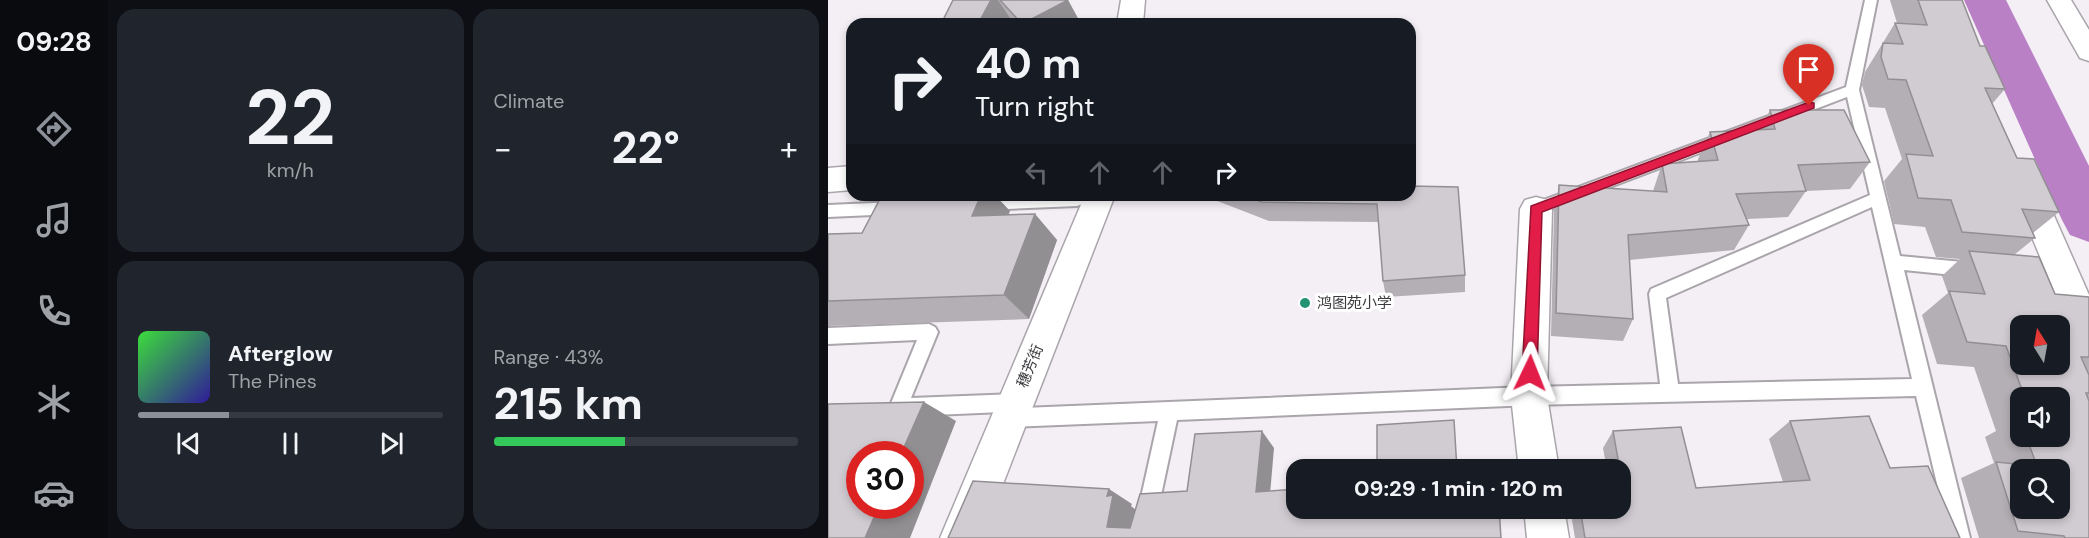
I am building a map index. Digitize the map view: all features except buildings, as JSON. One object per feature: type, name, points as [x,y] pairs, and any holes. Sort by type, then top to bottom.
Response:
[{"type":"street","points":[[1131,18],[1133,0]]},
{"type":"street","points":[[2059,0],[2089,52]]},
{"type":"street","points":[[2083,0],[2089,9]]},
{"type":"street","points":[[2014,160],[2053,277],[2089,335]]},
{"type":"street","points":[[828,180],[846,178]]},
{"type":"street","name":"穗芳街","points":[[961,538],[1013,410],[1088,201]]},
{"type":"street","points":[[1536,209],[1529,396],[1538,459]]},
{"type":"street","points":[[1545,519],[1548,538]]},
{"type":"lane","points":[[1871,0],[1852,90],[1960,538]]},
{"type":"lane","points":[[1536,209],[1852,90]]},
{"type":"lane","points":[[1670,393],[1657,294],[1878,198]]},
{"type":"lane","points":[[970,205],[1038,201]]},
{"type":"lane","points":[[828,211],[911,207]]},
{"type":"lane","points":[[1893,262],[1985,271]]},
{"type":"lane","points":[[828,336],[929,332],[898,408]]},
{"type":"lane","points":[[875,409],[1169,411],[1529,396],[1924,387]]},
{"type":"lane","points":[[1142,538],[1169,411]]},
{"type":"waterway","points":[[1985,0],[2089,220]]},
{"type":"place","name":"鸿图苑小学","points":[[1305,303]]},
{"type":"route","points":[[1530,373],[1536,209],[1809,106]]}]
